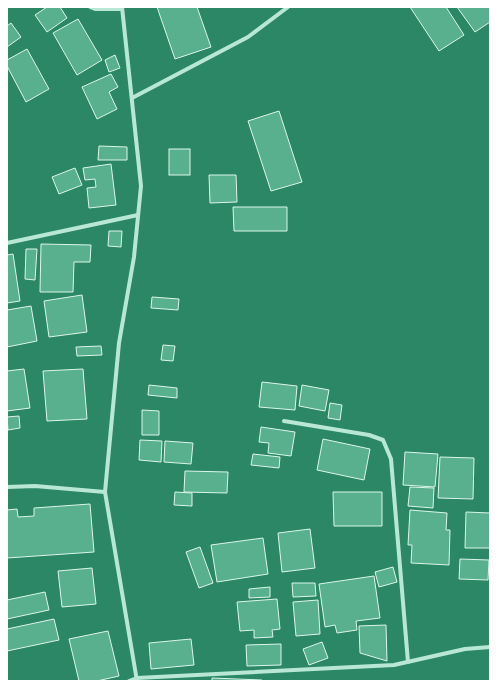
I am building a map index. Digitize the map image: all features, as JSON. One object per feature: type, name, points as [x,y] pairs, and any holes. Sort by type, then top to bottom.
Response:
[{"type":"street","points":[[90,7],[95,9],[122,8],[141,186],[134,257],[119,343],[105,492],[137,679]]},
{"type":"street","points":[[132,98],[248,38],[288,7]]},
{"type":"street","points":[[7,243],[138,215]]},
{"type":"street","points":[[284,421],[369,435],[383,440],[391,459],[408,662]]},
{"type":"street","points":[[7,487],[35,486],[105,492]]},
{"type":"street","points":[[129,681],[137,679],[394,665],[465,649],[490,647]]},
{"type":"building","points":[[47,7],[60,7],[67,18],[47,32],[35,15]]},
{"type":"building","points":[[157,7],[197,7],[211,47],[175,59]]},
{"type":"building","points":[[410,7],[446,7],[464,35],[439,51]]},
{"type":"building","points":[[457,7],[490,7],[490,22],[475,32]]},
{"type":"building","points":[[78,19],[102,60],[77,75],[53,33]]},
{"type":"building","points":[[11,23],[21,37],[7,47],[7,26]]},
{"type":"building","points":[[27,49],[49,89],[26,102],[7,66],[7,60]]},
{"type":"building","points":[[115,55],[120,68],[109,72],[105,60]]},
{"type":"building","points":[[111,74],[118,87],[109,92],[117,109],[97,119],[82,87]]},
{"type":"building","points":[[279,111],[302,182],[271,191],[248,121]]},
{"type":"building","points":[[99,146],[127,147],[127,160],[98,160]]},
{"type":"building","points":[[169,149],[190,149],[190,175],[169,175]]},
{"type":"building","points":[[111,164],[116,205],[89,208],[87,188],[96,187],[95,179],[85,180],[83,168]]},
{"type":"building","points":[[75,168],[82,185],[59,194],[52,177]]},
{"type":"building","points":[[209,175],[236,175],[237,202],[210,203]]},
{"type":"building","points":[[233,207],[287,207],[287,231],[234,231]]},
{"type":"building","points":[[109,231],[122,231],[121,247],[108,246]]},
{"type":"building","points":[[41,244],[91,245],[90,262],[74,262],[73,292],[40,292]]},
{"type":"building","points":[[26,249],[37,249],[35,280],[25,279]]},
{"type":"building","points":[[13,254],[20,301],[7,303],[7,255]]},
{"type":"building","points":[[82,295],[87,332],[49,337],[44,301]]},
{"type":"building","points":[[152,297],[179,299],[178,310],[151,308]]},
{"type":"building","points":[[31,306],[37,341],[7,347],[7,310]]},
{"type":"building","points":[[163,345],[175,346],[173,361],[161,360]]},
{"type":"building","points":[[101,346],[102,355],[77,356],[76,347]]},
{"type":"building","points":[[24,369],[30,408],[7,411],[7,371]]},
{"type":"building","points":[[83,369],[87,419],[47,421],[43,371]]},
{"type":"building","points":[[262,382],[297,386],[295,410],[259,407]]},
{"type":"building","points":[[149,385],[177,388],[177,398],[148,395]]},
{"type":"building","points":[[302,385],[329,390],[325,411],[299,406]]},
{"type":"building","points":[[330,403],[342,405],[340,420],[328,418]]},
{"type":"building","points":[[142,410],[159,411],[159,435],[142,435]]},
{"type":"building","points":[[19,416],[20,428],[8,430],[7,417]]},
{"type":"building","points":[[261,427],[295,432],[291,456],[268,453],[269,443],[259,442]]},
{"type":"building","points":[[323,439],[370,449],[364,480],[317,470]]},
{"type":"building","points":[[140,440],[162,441],[161,462],[139,460]]},
{"type":"building","points":[[165,441],[193,443],[191,464],[164,462]]},
{"type":"building","points":[[405,452],[438,454],[435,487],[403,485]]},
{"type":"building","points":[[253,454],[280,457],[279,468],[251,465]]},
{"type":"building","points":[[440,457],[474,458],[473,499],[438,498]]},
{"type":"building","points":[[185,471],[228,472],[227,493],[184,492]]},
{"type":"building","points":[[410,487],[434,488],[433,508],[408,506]]},
{"type":"building","points":[[175,492],[192,493],[192,506],[174,505]]},
{"type":"building","points":[[333,492],[382,492],[382,526],[334,526]]},
{"type":"building","points":[[90,504],[94,552],[7,558],[7,510],[17,509],[18,517],[34,516],[34,508]]},
{"type":"building","points":[[410,510],[447,513],[446,530],[450,530],[449,565],[411,563],[412,545],[408,545]]},
{"type":"building","points":[[466,512],[490,513],[490,548],[465,548]]},
{"type":"building","points":[[310,529],[315,568],[282,572],[278,533]]},
{"type":"building","points":[[263,538],[268,574],[217,582],[211,545]]},
{"type":"building","points":[[200,547],[213,583],[199,588],[186,552]]},
{"type":"building","points":[[460,559],[489,560],[488,580],[459,579]]},
{"type":"building","points":[[393,567],[397,582],[379,587],[375,572]]},
{"type":"building","points":[[92,568],[96,604],[62,607],[58,571]]},
{"type":"building","points":[[374,576],[380,618],[356,621],[357,630],[337,633],[335,625],[325,627],[319,584]]},
{"type":"building","points":[[292,583],[315,583],[316,596],[293,597]]},
{"type":"building","points":[[270,587],[270,597],[249,598],[249,589]]},
{"type":"building","points":[[45,592],[49,610],[7,619],[7,600]]},
{"type":"building","points":[[277,599],[280,629],[272,630],[273,637],[254,638],[254,630],[240,631],[237,602]]},
{"type":"building","points":[[318,600],[320,634],[296,636],[293,602]]},
{"type":"building","points":[[54,619],[59,640],[7,651],[7,629]]},
{"type":"building","points":[[386,625],[387,661],[360,653],[359,626]]},
{"type":"building","points":[[108,631],[119,676],[97,681],[79,681],[69,639]]},
{"type":"building","points":[[191,639],[194,665],[151,669],[149,643]]},
{"type":"building","points":[[322,642],[328,658],[309,665],[303,649]]},
{"type":"building","points":[[281,644],[281,665],[247,666],[246,645]]},
{"type":"building","points":[[212,678],[262,680],[262,681],[212,681]]}]
